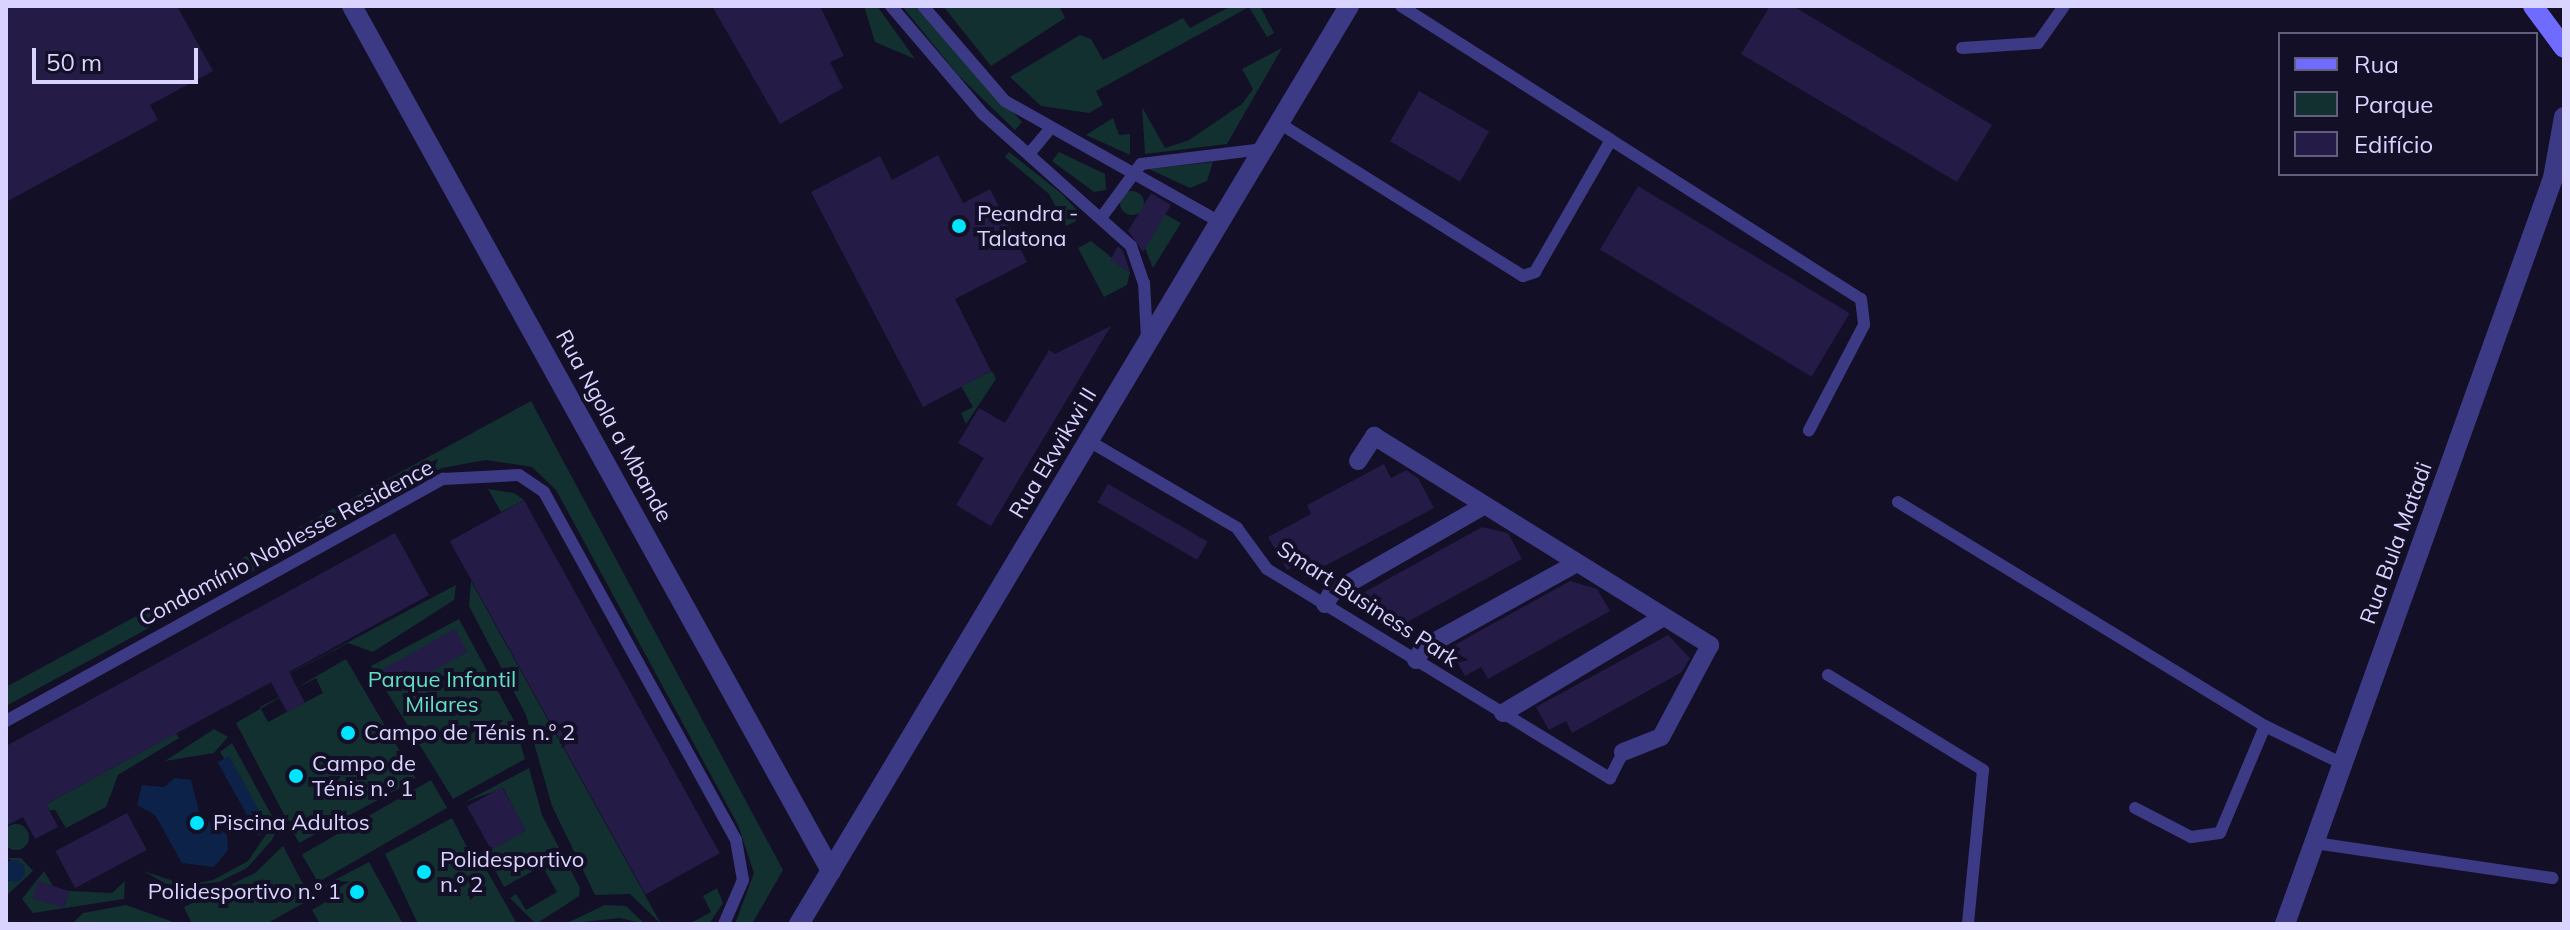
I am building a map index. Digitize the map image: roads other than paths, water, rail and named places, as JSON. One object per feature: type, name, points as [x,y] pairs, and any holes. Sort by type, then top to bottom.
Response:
[{"type":"main road","points":[[2533,6],[2564,48]]},
{"type":"street","name":"Rua Ngola a Mbande","points":[[352,6],[831,871]]},
{"type":"street","name":"Rua Ekwikwi II","points":[[799,924],[1349,6]]},
{"type":"street","name":"Rua Bula Matadi","points":[[2285,924],[2558,171],[2564,117]]},
{"type":"street","points":[[1358,461],[1374,436],[1575,564],[1710,645],[1661,737],[1623,752]]},
{"type":"street","points":[[1325,604],[1332,593],[1483,506]]},
{"type":"street","points":[[1416,660],[1423,648],[1575,564]]},
{"type":"street","points":[[1503,713],[1662,618]]},
{"type":"lane","points":[[891,6],[983,114],[1104,214],[1139,258],[1147,343]]},
{"type":"lane","points":[[923,6],[1005,101],[1049,130],[1220,222]]},
{"type":"lane","points":[[1401,6],[1861,299],[1864,325],[1809,430]]},
{"type":"lane","points":[[1962,48],[2038,43],[2064,6]]},
{"type":"lane","points":[[1279,123],[1523,276],[1535,272],[1611,140]]},
{"type":"lane","points":[[1029,154],[1049,130]]},
{"type":"lane","points":[[1104,214],[1130,172],[1141,164],[1264,149]]},
{"type":"lane","name":"Smart Business Park","points":[[1089,441],[1237,528],[1267,569],[1610,778],[1623,752]]},
{"type":"lane","name":"Condomínio Noblesse Residence","points":[[6,721],[443,479],[519,475],[544,492],[736,840],[743,880],[724,924]]},
{"type":"lane","points":[[1898,502],[2265,726],[2343,764]]},
{"type":"lane","points":[[1828,675],[1983,770],[1968,924]]},
{"type":"lane","points":[[2135,808],[2191,837],[2220,833],[2265,726]]},
{"type":"lane","points":[[2315,843],[2552,878]]},
{"type":"water","points":[[229,756],[270,829],[258,836],[218,762]]},
{"type":"water","name":"Piscina Adultos","points":[[175,778],[191,780],[200,815],[227,835],[228,850],[214,867],[182,863],[155,815],[137,805],[142,785],[164,787]]},
{"type":"water","points":[[14,860],[25,871],[14,882],[3,871]]},
{"type":"place","name":"Peandra - Talatona","points":[[959,226]]},
{"type":"place","name":"Campo de Ténis n.º 2","points":[[348,733]]},
{"type":"place","name":"Campo de Ténis n.º 1","points":[[296,776]]},
{"type":"place","name":"Piscina Adultos","points":[[197,823]]},
{"type":"place","name":"Polidesportivo n.º 2","points":[[424,872]]},
{"type":"place","name":"Polidesportivo n.º 1","points":[[357,892]]},
{"type":"park label","name":"Parque Infantil Milares","points":[[442,692]]}]
